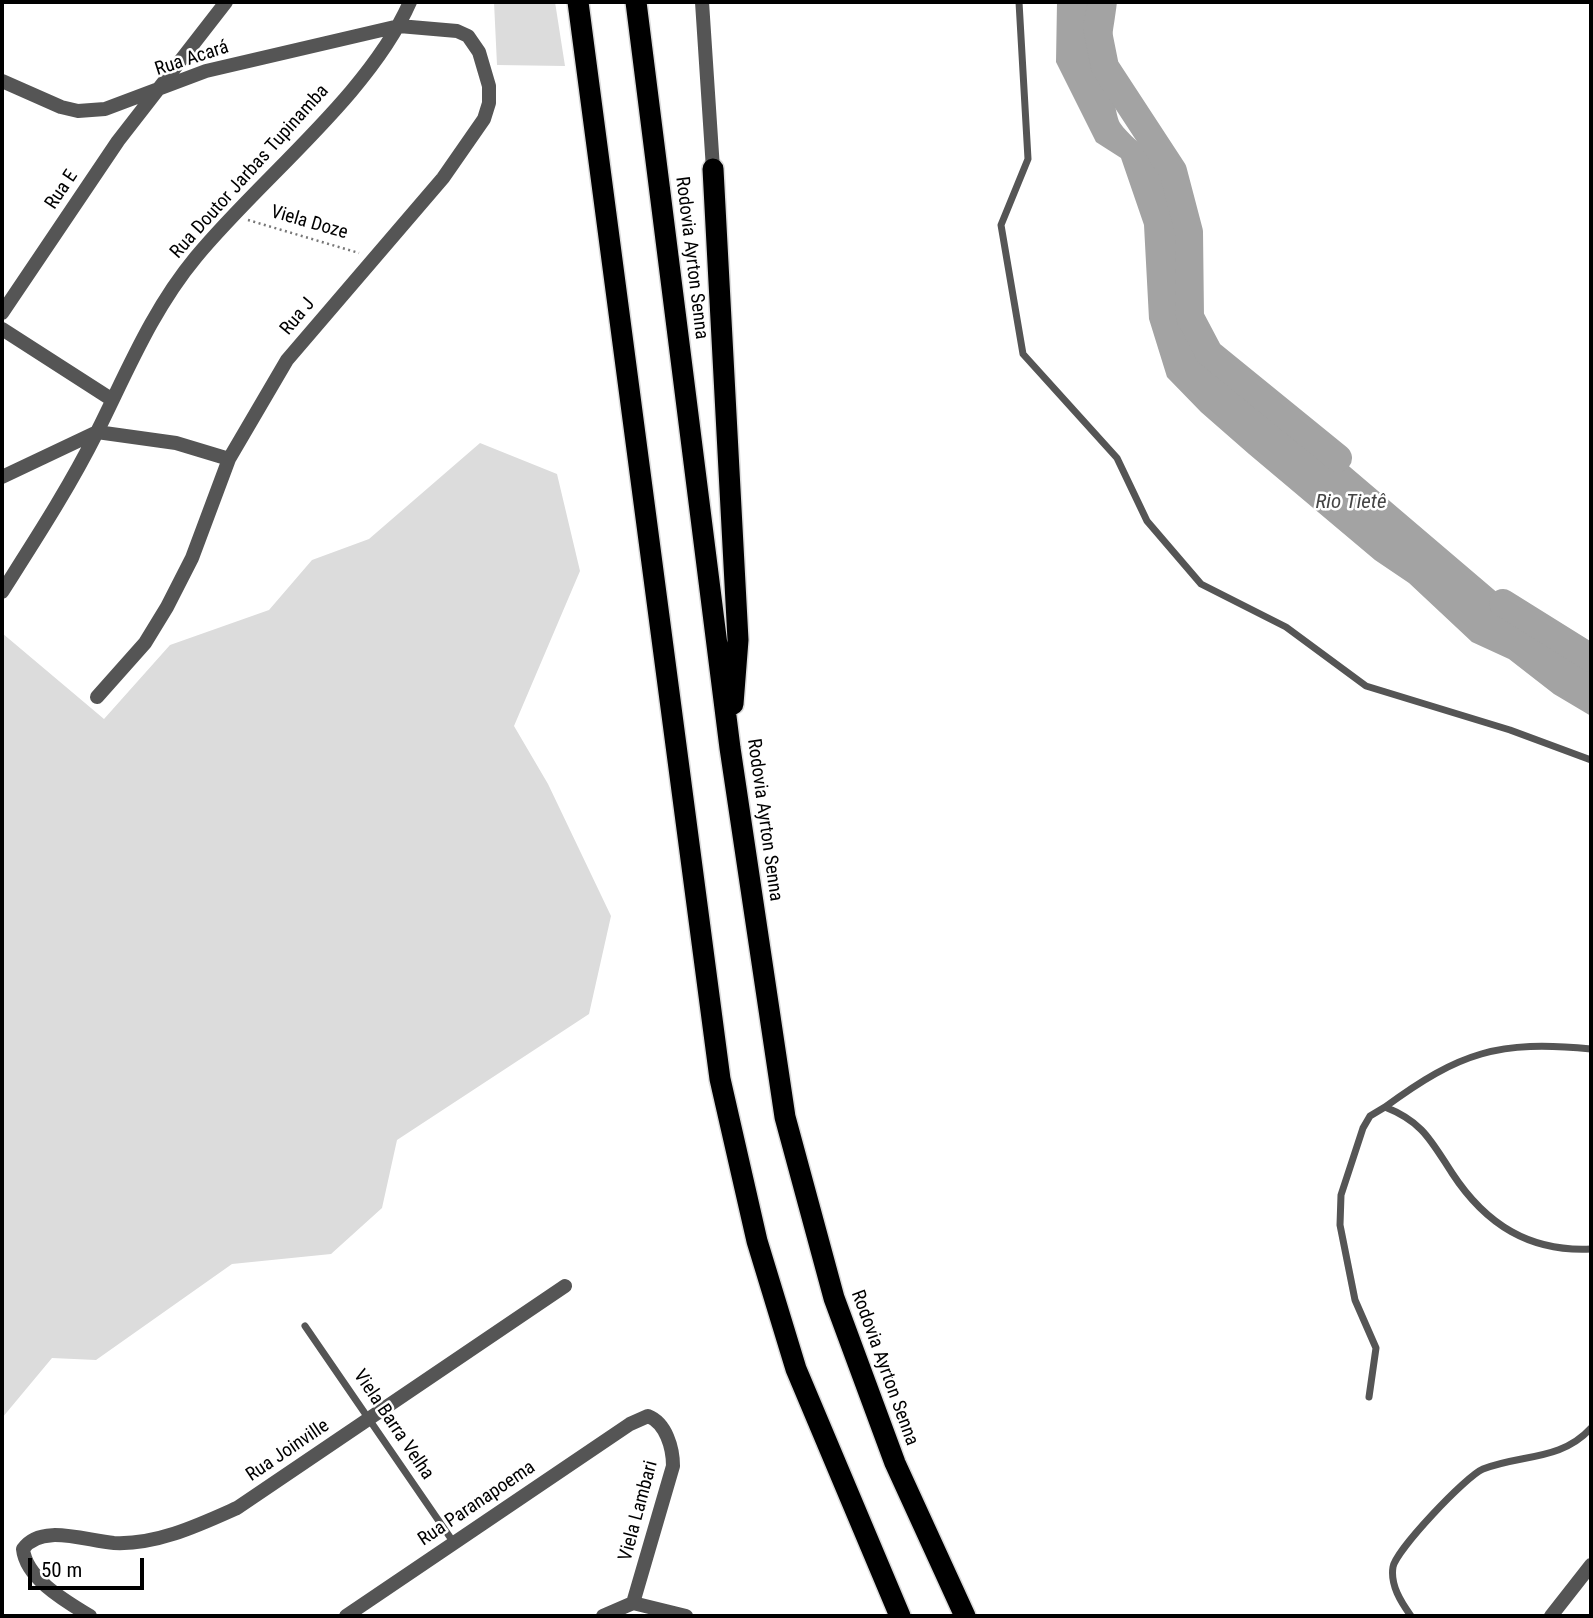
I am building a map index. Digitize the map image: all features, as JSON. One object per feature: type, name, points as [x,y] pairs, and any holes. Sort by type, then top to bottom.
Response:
[{"type":"highway","points":[[578,2],[720,1079],[757,1241],[796,1369],[900,1616]]},
{"type":"highway","name":"Rodovia Ayrton Senna","points":[[636,2],[730,748],[785,1117],[834,1298],[895,1463],[965,1616]]},
{"type":"highway","points":[[713,169],[738,640],[730,748]]},
{"type":"street","name":"Rua E","points":[[2,313],[157,89],[226,2]]},
{"type":"street","name":"Rua Doutor Jarbas Tupinamba","points":[[2,592],[47,521],[97,432],[141,339],[172,289],[196,257],[337,106],[399,26],[410,2]]},
{"type":"street","points":[[701,2],[713,169]]},
{"type":"street","name":"Rua Acará","points":[[2,81],[39,99],[78,111],[123,105],[205,71],[399,26]]},
{"type":"street","name":"Rua J","points":[[97,697],[145,643],[167,607],[192,558],[229,459],[287,360],[443,178],[484,119],[489,103],[485,71],[479,52],[468,36],[457,31],[399,26]]},
{"type":"street","points":[[2,329],[111,399]]},
{"type":"street","points":[[2,477],[97,432],[176,443],[229,459]]},
{"type":"street","name":"Rua Joinville","points":[[90,1616],[66,1600],[30,1569],[24,1559],[23,1549],[34,1538],[43,1535],[117,1543],[167,1536],[237,1508],[565,1286]]},
{"type":"street","name":"Viela Lambari","points":[[630,1424],[641,1418],[654,1418],[672,1444],[673,1456],[634,1610]]},
{"type":"street","name":"Rua Paranapoema","points":[[347,1616],[630,1424]]},
{"type":"street","points":[[1550,1616],[1591,1565]]},
{"type":"street","points":[[603,1616],[634,1610],[686,1616]]},
{"type":"lane","points":[[1019,2],[1028,159],[1001,225],[1023,354],[1117,458],[1147,521],[1201,584],[1286,627],[1366,686],[1510,730],[1591,761]]},
{"type":"lane","points":[[1369,1397],[1376,1348],[1355,1300],[1340,1225],[1340,1195],[1363,1128],[1370,1116],[1430,1074],[1483,1051],[1543,1044],[1591,1049]]},
{"type":"lane","points":[[1385,1107],[1410,1118],[1422,1129],[1465,1191],[1487,1213],[1510,1229],[1535,1245],[1563,1251],[1591,1249]]},
{"type":"lane","name":"Viela Barra Velha","points":[[305,1326],[454,1542]]},
{"type":"lane","points":[[1411,1616],[1394,1585],[1396,1558],[1458,1488],[1469,1477],[1484,1469],[1557,1453],[1574,1444],[1591,1428]]},
{"type":"path","name":"Viela Doze","points":[[234,216],[376,257]]},
{"type":"shaded area","points":[[494,2],[555,2],[565,66],[497,65]]},
{"type":"shaded area","points":[[480,443],[557,474],[580,571],[514,726],[548,784],[611,916],[589,1014],[397,1140],[382,1208],[331,1254],[232,1264],[96,1360],[52,1358],[2,1418],[2,633],[104,719],[170,645],[269,610],[312,560],[369,539]]},
{"type":"water","name":"Rio Tietê","points":[[1057,2],[1117,2],[1110,76],[1117,116],[1123,127],[1169,176],[1188,212],[1194,248],[1188,288],[1181,311],[1220,369],[1245,393],[1282,420],[1310,433],[1554,641],[1591,661],[1591,716],[1554,694],[1509,659],[1472,642],[1409,583],[1375,560],[1249,454],[1201,412],[1167,377],[1149,319],[1144,225],[1121,158],[1096,142],[1056,62]]},
{"type":"waterway","name":"Rio Tietê","points":[[1102,2],[1097,27],[1105,67],[1173,171],[1189,232],[1190,317],[1209,353],[1338,458]]},
{"type":"waterway","name":"Rio Tietê","points":[[1503,603],[1591,658]]}]
